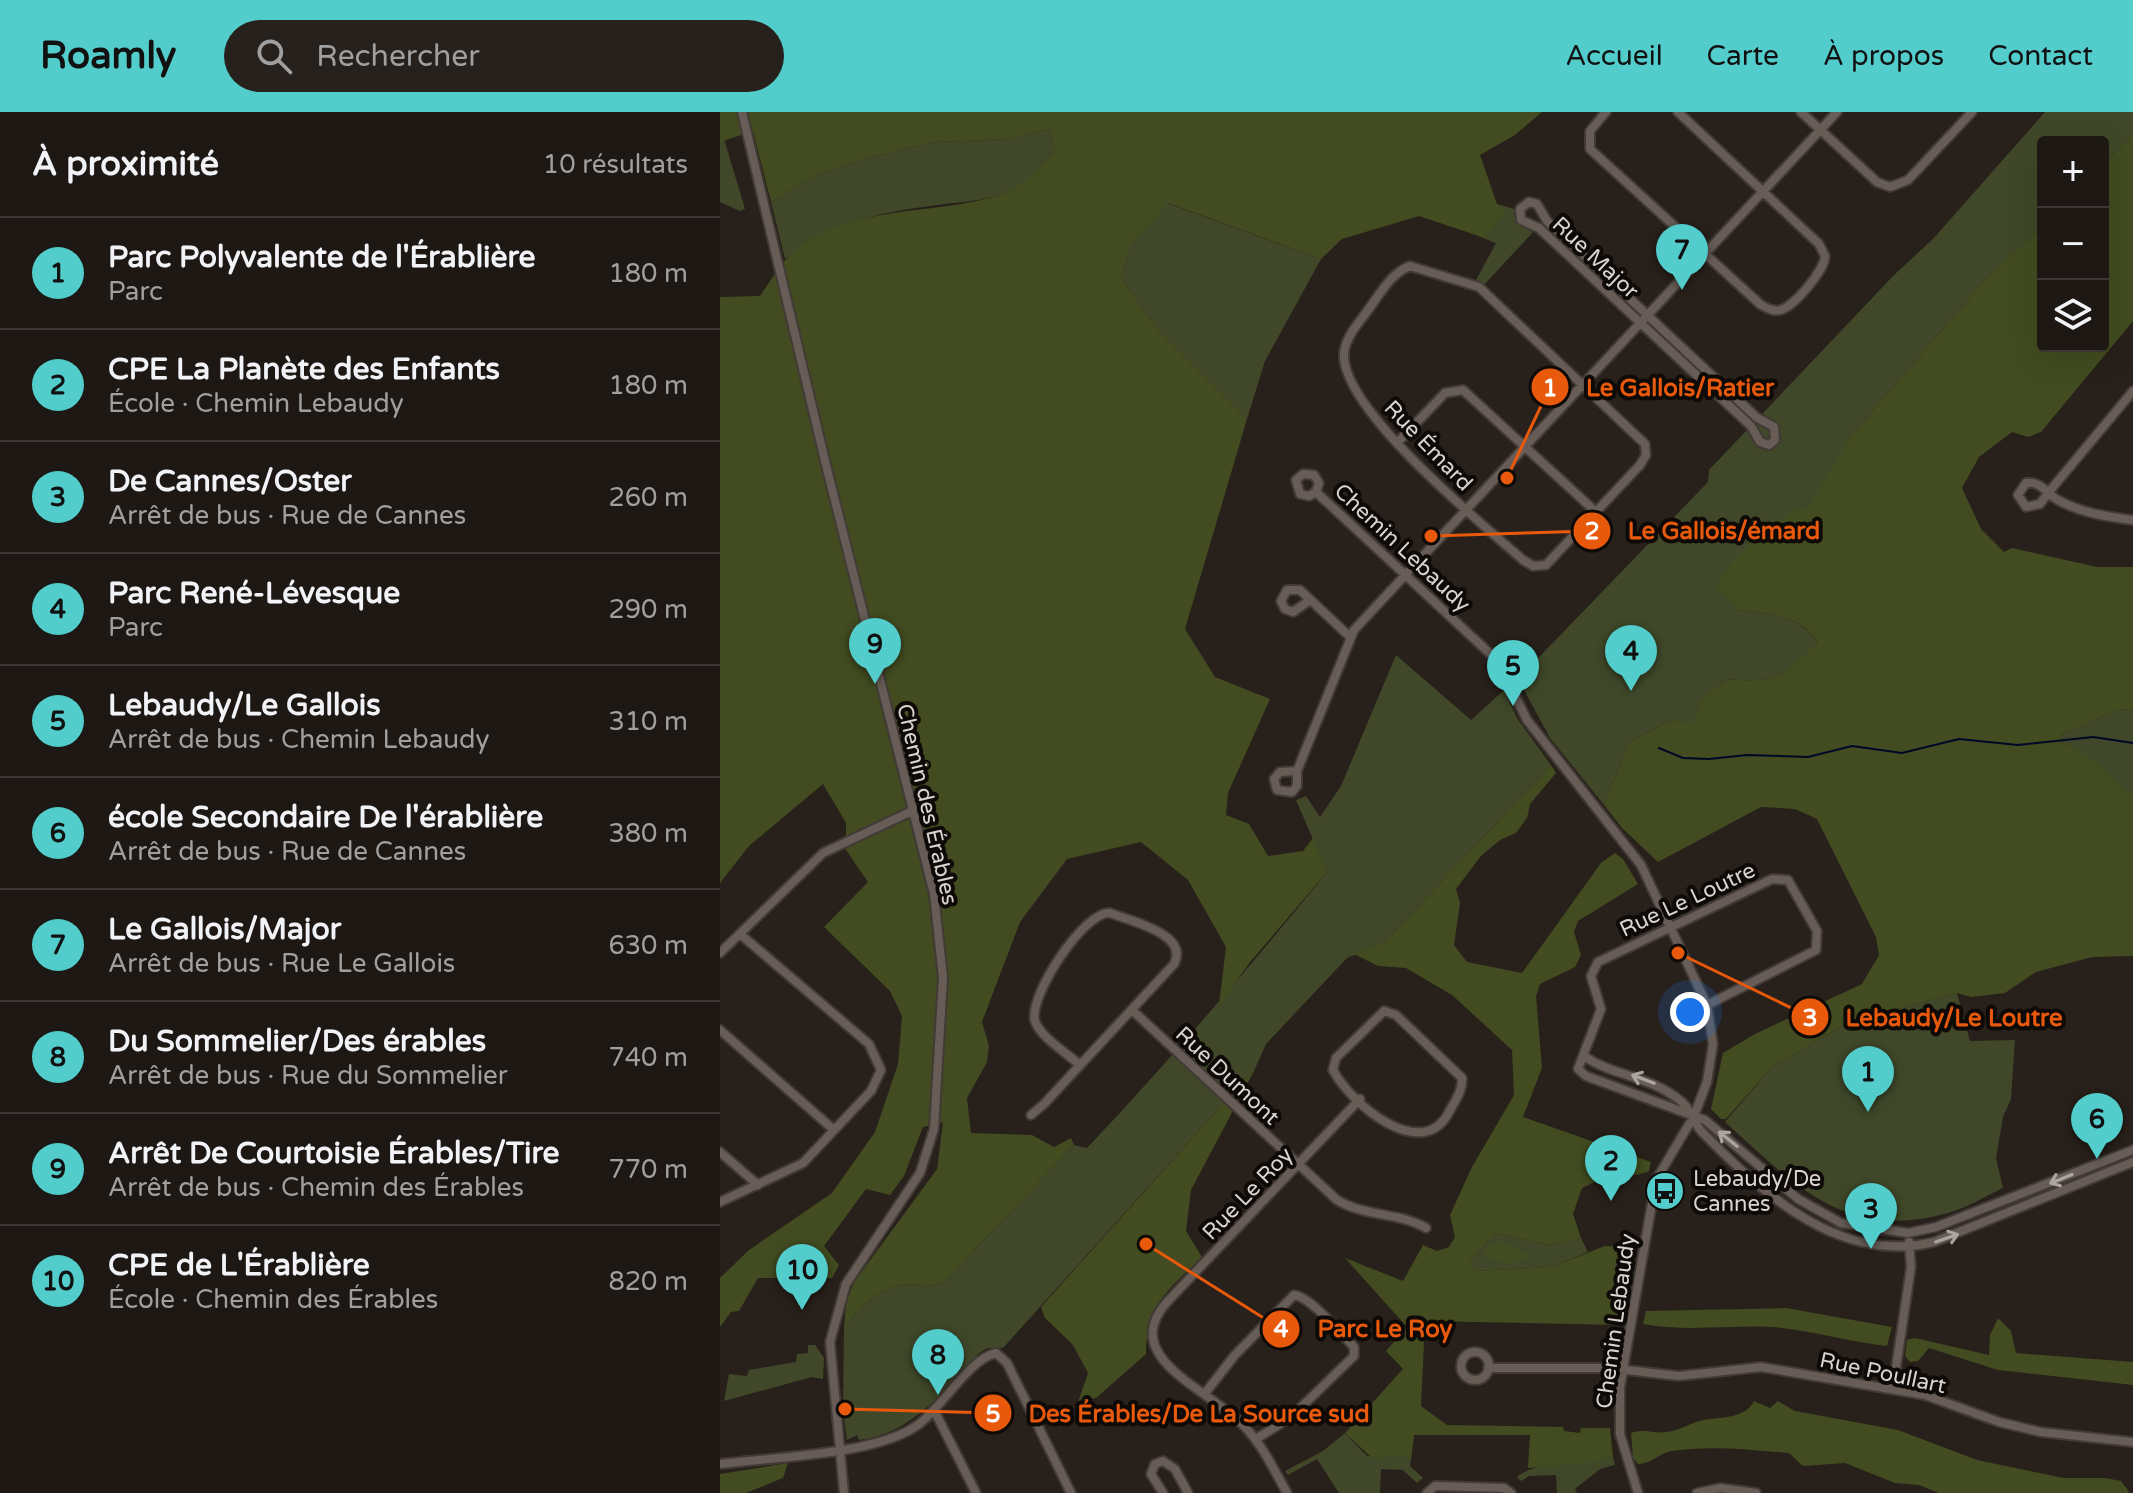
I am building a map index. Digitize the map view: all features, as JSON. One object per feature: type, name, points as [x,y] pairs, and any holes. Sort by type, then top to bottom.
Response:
[{"type":"street","name":"Chemin des Érables","points":[[742,112],[847,552],[934,894],[943,978],[934,1129],[920,1173],[846,1284],[836,1311],[830,1342],[844,1493]]},
{"type":"street","points":[[1606,112],[1590,131],[1590,149],[1761,305],[1776,311],[1789,307],[1822,270],[1825,256],[1819,244],[1678,112]]},
{"type":"street","points":[[1801,112],[1877,182],[1890,187],[1908,180],[1972,112]]},
{"type":"street","points":[[1297,771],[1349,636],[1837,112]]},
{"type":"street","name":"Rue Major","points":[[1529,202],[1537,204],[1547,221],[1648,316],[1756,417],[1774,427],[1775,440],[1769,445],[1760,442],[1751,426],[1539,228],[1521,220],[1522,206],[1529,202]]},
{"type":"street","name":"Rue Émard","points":[[1583,385],[1472,282],[1410,266],[1392,278],[1354,330],[1344,354],[1346,369],[1361,397],[1397,443],[1528,564],[1540,567],[1551,561],[1596,512]]},
{"type":"street","points":[[1397,443],[1440,397],[1454,389],[1468,393],[1596,512],[1640,465],[1646,449],[1642,439],[1583,385]]},
{"type":"street","points":[[2132,393],[2048,493],[2081,510],[2133,520]]},
{"type":"street","name":"Chemin Lebaudy","points":[[1316,492],[1498,661],[1532,728],[1641,865],[1707,1005],[1711,1058],[1694,1116],[1656,1180],[1623,1370],[1620,1434],[1638,1493]]},
{"type":"street","points":[[1310,600],[1349,636]]},
{"type":"street","points":[[720,953],[823,853],[914,810]]},
{"type":"street","name":"Rue Le Loutre","points":[[1694,1116],[1586,1076],[1578,1069],[1601,1009],[1592,982],[1595,966],[1602,958],[1778,878],[1792,882],[1817,931],[1819,941],[1812,954],[1707,1005]]},
{"type":"street","points":[[1031,1115],[1080,1065],[1174,964],[1177,948],[1165,936],[1110,913],[1100,912],[1091,918],[1054,966],[1035,1010],[1035,1021],[1040,1029],[1080,1065]]},
{"type":"street","points":[[720,1202],[803,1163],[877,1084],[881,1070],[879,1057],[869,1044],[740,934]]},
{"type":"street","name":"Rue Dumont","points":[[1132,1010],[1344,1204],[1426,1228]]},
{"type":"street","points":[[1384,1011],[1396,1015],[1458,1071],[1463,1082],[1442,1125],[1430,1132],[1397,1130],[1360,1099],[1337,1077],[1333,1066],[1384,1011]]},
{"type":"street","points":[[720,1030],[834,1130]]},
{"type":"street","points":[[1584,1056],[1655,1083],[1685,1104],[1699,1130],[1801,1218],[1855,1241],[1910,1246],[1955,1235],[2133,1162]]},
{"type":"street","name":"Rue Le Roy","points":[[1287,1493],[1256,1439],[1206,1392],[1158,1357],[1153,1342],[1155,1320],[1167,1302],[1360,1099]]},
{"type":"street","points":[[1694,1116],[1705,1120],[1819,1212],[1863,1229],[1908,1233],[1948,1224],[2133,1150]]},
{"type":"street","points":[[720,1152],[758,1185]]},
{"type":"street","points":[[1893,1388],[1911,1267],[1908,1233]]},
{"type":"street","points":[[1206,1392],[1235,1355],[1294,1295],[1303,1297],[1329,1321],[1354,1347],[1354,1356],[1291,1417],[1256,1439]]},
{"type":"street","points":[[720,1464],[870,1446],[917,1426],[985,1357],[1000,1354],[1071,1493]]},
{"type":"street","name":"Rue Poullart","points":[[1488,1368],[1623,1370],[1679,1376],[1761,1367],[1933,1396],[1989,1418],[2041,1432],[2133,1442]]},
{"type":"street","points":[[934,1410],[976,1493]]},
{"type":"street","points":[[1163,1493],[1151,1474],[1155,1464],[1163,1461],[1175,1469],[1188,1493]]},
{"type":"street","points":[[1427,1493],[1435,1486],[1504,1488],[1511,1493]]},
{"type":"street","points":[[1697,1493],[1720,1488],[1756,1493]]},
{"type":"green space","points":[[720,112],[1542,112],[1515,135],[1480,155],[1497,204],[1505,211],[1485,238],[1419,216],[1342,239],[1321,259],[1168,203],[1131,245],[1121,278],[1158,330],[1247,419],[1185,629],[1215,677],[1270,699],[1228,793],[1226,815],[1249,824],[1268,856],[1303,851],[1313,838],[1327,872],[1251,961],[1219,1005],[1226,947],[1188,880],[1141,842],[1067,859],[1020,922],[982,1022],[989,1046],[987,1062],[967,1098],[971,1133],[1032,1135],[1054,1147],[1071,1138],[1074,1145],[944,1282],[933,1285],[906,1284],[883,1291],[844,1327],[846,1303],[854,1282],[937,1169],[943,1122],[923,1127],[904,1176],[890,1195],[866,1189],[824,1246],[839,1265],[832,1278],[758,1278],[739,1311],[731,1312],[720,1327],[720,1278],[749,1250],[832,1193],[875,1132],[898,1064],[902,1016],[890,991],[824,927],[868,882],[846,850],[846,823],[823,784],[749,846],[720,883],[720,297],[760,296],[792,253],[820,234],[843,224],[892,213],[969,203],[1002,194],[1028,178],[1055,149],[1049,129],[1009,139],[934,142],[871,157],[816,175],[771,202],[753,131],[720,142]]},
{"type":"green space","points":[[2045,112],[2133,112],[2133,135],[2109,158],[2109,136],[2037,136],[2037,232],[1984,281],[1851,436],[1816,500],[1738,610],[1772,614],[1792,621],[1818,642],[1778,675],[1756,680],[1726,679],[1701,700],[1693,724],[1670,720],[1629,743],[1604,805],[1550,738],[1518,679],[1708,482],[1709,470],[1894,275],[1933,239]]},
{"type":"green space","points":[[1049,129],[1055,149],[1020,184],[1003,194],[860,220],[820,235],[785,259],[771,202],[816,175],[871,157],[934,142],[1009,139]]},
{"type":"green space","points":[[2133,135],[2133,321],[2109,350],[2109,208],[2109,158]]},
{"type":"green space","points":[[724,139],[745,209],[740,211],[720,202],[720,142]]},
{"type":"green space","points":[[1167,203],[1321,259],[1265,361],[1247,419],[1158,330],[1121,278],[1131,245]]},
{"type":"green space","points":[[1497,204],[1514,209],[1516,223],[1534,231],[1483,286],[1476,280],[1496,243],[1478,236]]},
{"type":"green space","points":[[2037,232],[2037,352],[2107,352],[2041,432],[2028,437],[2012,432],[1979,457],[1962,488],[1981,529],[2004,552],[2012,548],[2097,567],[2133,567],[2133,709],[2118,710],[2060,735],[2061,742],[2081,751],[2129,793],[2133,793],[2133,956],[2092,957],[2036,972],[2005,993],[1971,997],[1957,993],[1848,1022],[1771,1068],[1726,1119],[1721,1119],[1711,1109],[1723,1053],[1755,1034],[1862,984],[1879,955],[1876,937],[1817,819],[1795,809],[1761,807],[1658,862],[1622,828],[1604,805],[1629,743],[1670,720],[1693,723],[1701,700],[1726,679],[1756,680],[1777,675],[1796,663],[1818,642],[1802,626],[1783,617],[1738,610],[1717,587],[1741,552],[1763,533],[1798,507],[1807,510],[1851,436],[1984,281]]},
{"type":"green space","points":[[1396,655],[1471,720],[1504,690],[1517,718],[1551,765],[1384,943],[1347,958],[1266,1044],[1254,1071],[1232,1089],[1222,1105],[1003,1348],[987,1348],[978,1354],[940,1395],[911,1420],[878,1436],[859,1440],[857,1435],[847,1440],[843,1410],[844,1327],[883,1291],[906,1284],[933,1285],[944,1282],[1074,1145],[1087,1148],[1210,1012],[1327,872],[1296,800],[1306,796],[1320,817],[1341,786]]},
{"type":"green space","points":[[2133,709],[2133,793],[2129,794],[2089,757],[2061,742],[2060,735],[2118,710]]},
{"type":"green space","points":[[1551,765],[1556,773],[1530,804],[1527,818],[1516,833],[1500,840],[1481,856],[1456,889],[1460,903],[1454,945],[1467,962],[1522,973],[1601,863],[1615,853],[1623,859],[1638,884],[1578,921],[1574,932],[1581,955],[1575,967],[1540,984],[1536,996],[1542,1068],[1523,1117],[1651,1162],[1649,1171],[1637,1175],[1612,1174],[1582,1188],[1573,1214],[1581,1238],[1549,1245],[1495,1233],[1470,1263],[1474,1271],[1551,1267],[1605,1246],[1637,1247],[1622,1325],[1425,1321],[1421,1406],[1447,1425],[1563,1427],[1564,1431],[1580,1433],[1581,1428],[1610,1428],[1613,1456],[1591,1462],[1528,1468],[1530,1435],[1414,1435],[1411,1460],[1403,1456],[1372,1458],[1345,1433],[1403,1369],[1386,1351],[1407,1327],[1345,1258],[1403,1281],[1423,1245],[1437,1251],[1449,1247],[1455,1237],[1450,1215],[1472,1167],[1514,1095],[1512,1050],[1452,995],[1406,968],[1378,966],[1354,954],[1384,943]]},
{"type":"green space","points":[[1957,993],[1970,1041],[2015,1040],[2011,1099],[2003,1117],[1996,1158],[2003,1188],[1955,1211],[1912,1220],[1880,1220],[1851,1214],[1799,1186],[1725,1122],[1771,1068],[1848,1022]]},
{"type":"green space","points":[[1254,1071],[1191,1190],[1186,1231],[1202,1257],[1170,1289],[1155,1310],[1150,1322],[1146,1354],[1096,1398],[1078,1402],[1088,1373],[1073,1345],[1045,1318],[1041,1307],[1222,1105],[1232,1089]]},
{"type":"green space","points":[[1495,1233],[1549,1245],[1581,1238],[1588,1252],[1551,1267],[1474,1271],[1470,1263]]},
{"type":"green space","points":[[1501,1241],[1533,1257],[1510,1264],[1487,1258],[1485,1253],[1491,1244]]},
{"type":"green space","points":[[1786,1308],[1892,1327],[1887,1346],[1772,1327],[1675,1328],[1643,1324],[1646,1311]]},
{"type":"green space","points":[[1998,1318],[2011,1331],[2016,1353],[2133,1362],[2133,1385],[1998,1370],[1929,1348],[1918,1361],[1910,1362],[1905,1356],[1907,1340],[1915,1338],[1989,1355],[1990,1335]]},
{"type":"green space","points":[[808,1345],[815,1345],[824,1358],[823,1379],[812,1377],[724,1401],[729,1374],[747,1376],[749,1370],[796,1362],[797,1354],[808,1353]]},
{"type":"green space","points":[[1754,1401],[1770,1408],[1778,1401],[1795,1411],[1898,1430],[1977,1460],[2064,1478],[2121,1481],[2130,1493],[1939,1493],[1919,1485],[1895,1483],[1845,1463],[1803,1466],[1789,1453],[1746,1449],[1672,1451],[1638,1464],[1633,1458],[1631,1433],[1667,1432],[1703,1420],[1732,1416],[1745,1411]]},
{"type":"green space","points":[[1345,1433],[1367,1456],[1403,1456],[1411,1460],[1410,1466],[1423,1478],[1417,1483],[1403,1470],[1381,1469],[1380,1493],[1339,1493],[1317,1459],[1288,1475],[1285,1471],[1323,1451]]},
{"type":"green space","points":[[1613,1456],[1615,1465],[1600,1469],[1575,1489],[1577,1493],[1557,1493],[1556,1475],[1529,1476],[1521,1481],[1517,1477],[1550,1464]]},
{"type":"green space","points":[[788,1463],[783,1478],[746,1493],[720,1493],[720,1474]]},
{"type":"waterway","points":[[1659,748],[1683,758],[1709,759],[1747,755],[1808,757],[1852,746],[1902,753],[1959,739],[2018,745],[2093,737],[2133,743]]},
{"type":"place","name":"Le Gallois/Major","points":[[1682,290]]},
{"type":"place","name":"Le Gallois/Ratier","points":[[1507,478]]},
{"type":"place","name":"Le Gallois/émard","points":[[1431,536]]},
{"type":"place","name":"Arrêt De Courtoisie Érables/Tire","points":[[875,684]]},
{"type":"place","name":"Parc René-Lévesque","points":[[1631,691]]},
{"type":"place","name":"Lebaudy/Le Gallois","points":[[1513,706]]},
{"type":"place","name":"Lebaudy/Le Loutre","points":[[1678,953]]},
{"type":"place","name":"Parc Polyvalente de l'Érablière","points":[[1868,1112]]},
{"type":"place","name":"école Secondaire De l'érablière","points":[[2097,1159]]},
{"type":"place","name":"Lebaudy/De Cannes","points":[[1665,1191]]},
{"type":"place","name":"CPE La Planète des Enfants","points":[[1611,1201]]},
{"type":"place","name":"Parc Le Roy","points":[[1146,1244]]},
{"type":"place","name":"De Cannes/Oster","points":[[1871,1249]]},
{"type":"place","name":"CPE de L'Érablière","points":[[802,1310]]},
{"type":"place","name":"Du Sommelier/Des érables","points":[[938,1395]]},
{"type":"place","name":"Des Érables/De La Source sud","points":[[845,1409]]}]
